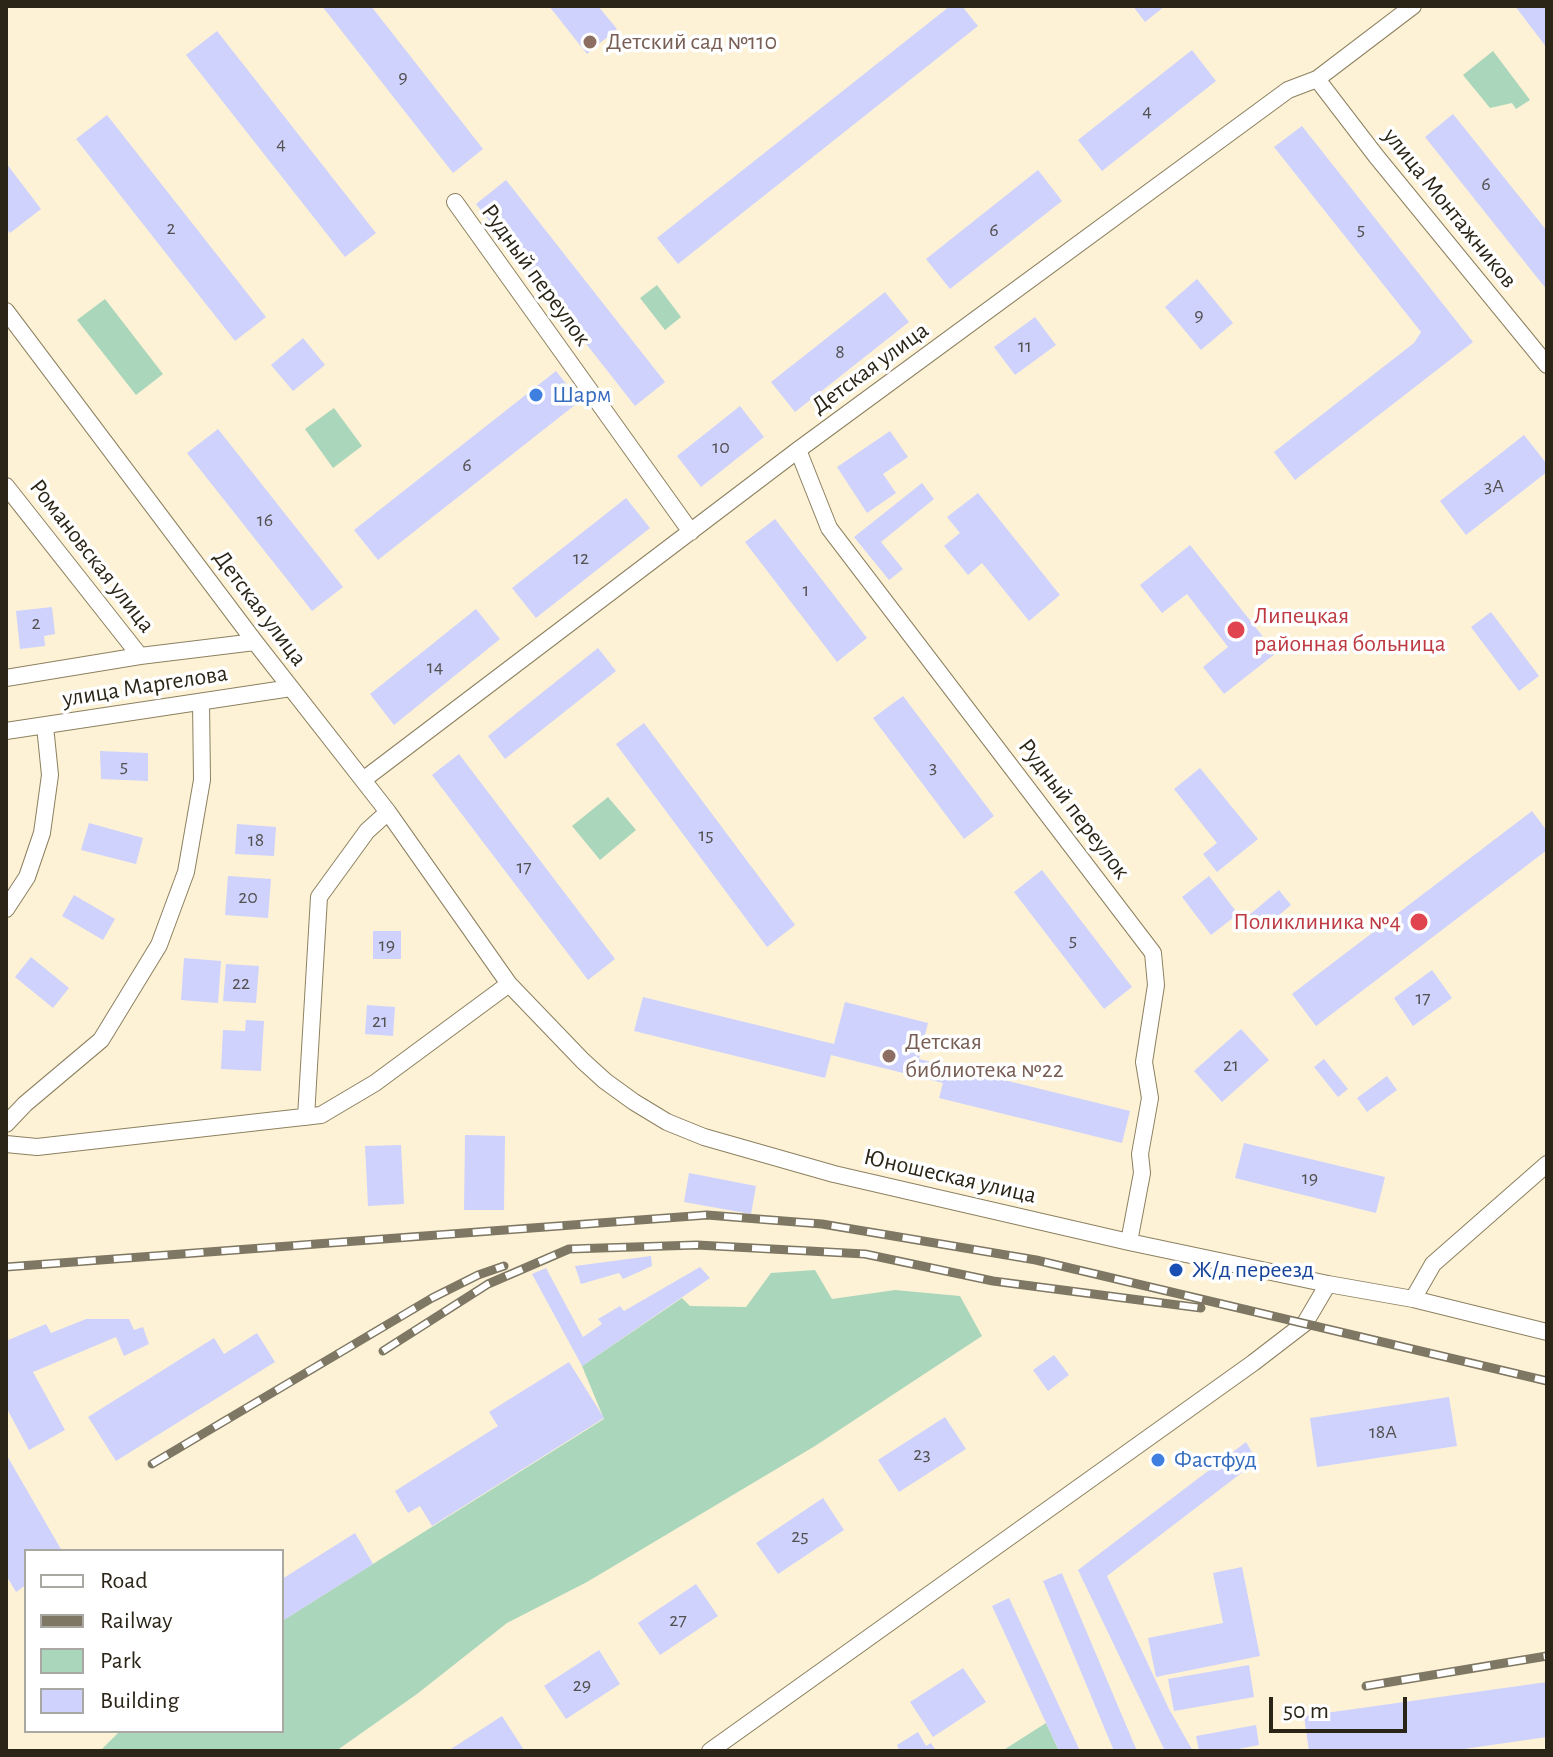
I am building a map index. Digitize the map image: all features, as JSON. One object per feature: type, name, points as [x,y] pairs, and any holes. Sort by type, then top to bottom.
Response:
[{"type":"street","name":"Детская улица","points":[[363,780],[798,450],[1288,90],[1317,79],[1413,6]]},
{"type":"street","name":"улица Монтажников","points":[[1317,79],[1376,156],[1546,363]]},
{"type":"street","name":"Рудный переулок","points":[[455,202],[691,532]]},
{"type":"street","name":"Детская улица","points":[[6,311],[255,642],[388,812],[509,984],[583,1061]]},
{"type":"street","name":"Рудный переулок","points":[[798,450],[829,528],[1153,953],[1156,985],[1144,1062],[1150,1098],[1140,1154],[1142,1173],[1129,1242]]},
{"type":"street","name":"Романовская улица","points":[[6,486],[140,656]]},
{"type":"street","name":"улица Маргелова","points":[[6,678],[140,656],[255,642]]},
{"type":"street","name":"улица Маргелова","points":[[6,731],[291,688]]},
{"type":"street","points":[[6,1124],[101,1040],[159,945],[186,872],[202,780],[201,702]]},
{"type":"street","points":[[6,909],[27,877],[42,833],[50,775],[45,726]]},
{"type":"street","points":[[306,1117],[319,897],[367,831],[388,812]]},
{"type":"street","points":[[6,1144],[37,1147],[321,1115],[375,1083],[509,984]]},
{"type":"street","name":"Юношеская улица","points":[[583,1061],[605,1081],[667,1122],[704,1137],[834,1174],[1129,1242],[1413,1299],[1547,1332]]},
{"type":"street","points":[[1413,1299],[1433,1264],[1547,1164]]},
{"type":"street","points":[[710,1751],[1253,1363],[1305,1323],[1328,1284]]},
{"type":"green space","points":[[1493,51],[1530,100],[1516,109],[1512,103],[1490,108],[1463,75]]},
{"type":"green space","points":[[657,285],[681,317],[665,330],[640,298]]},
{"type":"green space","points":[[105,299],[163,374],[136,395],[77,320]]},
{"type":"green space","points":[[334,408],[362,446],[333,468],[305,429]]},
{"type":"green space","points":[[608,797],[636,830],[600,860],[572,826]]},
{"type":"green space","points":[[815,1270],[832,1299],[895,1290],[960,1296],[982,1336],[815,1446],[587,1582],[507,1623],[417,1694],[336,1751],[100,1751],[118,1733],[284,1733],[284,1620],[604,1419],[582,1366],[682,1298],[690,1306],[746,1307],[771,1273]]},
{"type":"green space","points":[[1046,1723],[1059,1751],[1002,1751]]},
{"type":"building","points":[[322,6],[371,6],[483,149],[453,173]]},
{"type":"building","name":"Детский сад №110","points":[[549,6],[598,6],[617,29],[587,54]]},
{"type":"building","points":[[950,6],[962,6],[978,26],[678,264],[657,238]]},
{"type":"building","points":[[1133,6],[1165,6],[1145,22]]},
{"type":"building","points":[[1515,6],[1547,6],[1547,48]]},
{"type":"building","points":[[217,31],[376,233],[345,257],[186,55]]},
{"type":"building","points":[[1192,50],[1216,81],[1102,171],[1078,140]]},
{"type":"building","points":[[1453,114],[1547,231],[1547,290],[1425,137]]},
{"type":"building","points":[[107,115],[266,317],[235,341],[76,139]]},
{"type":"building","points":[[1302,126],[1473,342],[1295,480],[1274,452],[1414,343],[1421,332],[1274,147]]},
{"type":"building","points":[[6,163],[41,209],[10,233],[6,228]]},
{"type":"building","points":[[1038,170],[1062,201],[950,289],[926,259]]},
{"type":"building","points":[[506,180],[665,382],[635,406],[476,204]]},
{"type":"building","points":[[1197,279],[1233,323],[1201,350],[1165,307]]},
{"type":"building","points":[[885,292],[909,322],[795,412],[771,382]]},
{"type":"building","points":[[1035,317],[1056,345],[1015,375],[994,347]]},
{"type":"building","points":[[303,338],[325,365],[293,391],[271,365]]},
{"type":"building","points":[[556,371],[580,401],[378,560],[354,530]]},
{"type":"building","points":[[740,406],[764,437],[701,487],[677,456]]},
{"type":"building","points":[[218,429],[343,587],[312,611],[187,453]]},
{"type":"building","points":[[890,431],[908,457],[883,474],[896,493],[867,513],[837,467]]},
{"type":"building","points":[[1524,435],[1547,464],[1547,472],[1466,535],[1440,501]]},
{"type":"building","points":[[922,483],[934,499],[881,542],[903,569],[889,580],[854,537]]},
{"type":"building","points":[[978,493],[1060,595],[1029,621],[982,563],[968,575],[944,546],[960,533],[947,517]]},
{"type":"building","points":[[626,498],[650,528],[536,618],[512,588]]},
{"type":"building","points":[[775,519],[867,638],[837,662],[745,542]]},
{"type":"building","name":"Липецкая районная больница","points":[[1190,545],[1276,653],[1224,694],[1203,667],[1228,647],[1187,594],[1162,613],[1140,585]]},
{"type":"building","points":[[52,607],[55,634],[44,636],[45,646],[20,649],[16,611]]},
{"type":"building","points":[[476,609],[500,639],[394,725],[370,694]]},
{"type":"building","points":[[1491,612],[1539,676],[1519,691],[1471,627]]},
{"type":"building","points":[[598,648],[616,671],[505,759],[488,736]]},
{"type":"building","points":[[903,696],[994,816],[964,839],[873,718]]},
{"type":"building","points":[[644,723],[795,925],[767,947],[616,744]]},
{"type":"building","points":[[100,751],[148,753],[148,781],[101,779]]},
{"type":"building","points":[[459,754],[615,959],[588,980],[432,775]]},
{"type":"building","points":[[1200,768],[1258,839],[1217,872],[1203,854],[1217,843],[1174,789]]},
{"type":"building","name":"Поликлиника №4","points":[[1532,811],[1547,831],[1547,850],[1316,1026],[1292,994]]},
{"type":"building","points":[[89,823],[143,838],[136,864],[81,850]]},
{"type":"building","points":[[237,824],[276,827],[274,856],[235,854]]},
{"type":"building","points":[[1042,870],[1132,987],[1104,1009],[1014,892]]},
{"type":"building","points":[[228,876],[271,879],[268,918],[225,915]]},
{"type":"building","points":[[1209,876],[1238,914],[1211,935],[1182,897]]},
{"type":"building","points":[[1279,890],[1291,905],[1260,931],[1248,916]]},
{"type":"building","points":[[74,895],[115,919],[103,940],[62,916]]},
{"type":"building","points":[[373,931],[401,931],[401,959],[373,959]]},
{"type":"building","points":[[31,957],[69,988],[53,1008],[15,977]]},
{"type":"building","points":[[184,958],[221,961],[218,1003],[181,1000]]},
{"type":"building","points":[[226,964],[259,966],[256,1003],[223,1001]]},
{"type":"building","points":[[1432,970],[1452,998],[1413,1026],[1394,998]]},
{"type":"building","points":[[643,997],[834,1044],[845,1002],[928,1023],[919,1059],[1130,1111],[1122,1143],[939,1098],[943,1083],[831,1055],[825,1078],[634,1031]]},
{"type":"building","points":[[367,1005],[395,1007],[393,1036],[365,1034]]},
{"type":"building","points":[[246,1020],[264,1021],[261,1071],[221,1069],[223,1030],[245,1031]]},
{"type":"building","points":[[1241,1029],[1269,1060],[1222,1102],[1194,1071]]},
{"type":"building","points":[[1324,1059],[1348,1089],[1338,1097],[1314,1067]]},
{"type":"building","points":[[1387,1076],[1397,1090],[1367,1112],[1357,1098]]},
{"type":"building","points":[[465,1135],[505,1136],[504,1210],[464,1210]]},
{"type":"building","points":[[1244,1143],[1385,1177],[1376,1213],[1235,1178]]},
{"type":"building","points":[[401,1145],[404,1204],[368,1206],[365,1146]]},
{"type":"building","points":[[689,1173],[756,1186],[751,1214],[684,1202]]},
{"type":"building","points":[[651,1256],[652,1266],[623,1279],[619,1273],[581,1284],[575,1266]]},
{"type":"building","points":[[700,1267],[710,1278],[582,1366],[532,1274],[546,1268],[583,1337],[602,1324],[598,1319],[620,1306],[624,1311]]},
{"type":"building","points":[[86,1319],[129,1319],[134,1330],[143,1327],[149,1344],[124,1356],[116,1337],[33,1372],[65,1430],[29,1450],[6,1407],[6,1341],[46,1324],[51,1333]]},
{"type":"building","points":[[257,1333],[275,1362],[116,1461],[88,1417],[214,1338],[224,1354]]},
{"type":"building","points":[[1054,1355],[1069,1375],[1048,1391],[1033,1370]]},
{"type":"building","points":[[569,1362],[604,1418],[432,1526],[420,1506],[408,1513],[395,1491],[498,1426],[489,1412]]},
{"type":"building","points":[[1449,1397],[1457,1446],[1317,1467],[1310,1418]]},
{"type":"building","points":[[945,1417],[966,1449],[899,1492],[878,1460]]},
{"type":"building","points":[[1246,1442],[1257,1461],[1107,1576],[1169,1709],[1193,1751],[1165,1751],[1078,1570]]},
{"type":"building","points":[[6,1454],[61,1549],[24,1549],[24,1586],[16,1592],[6,1575]]},
{"type":"building","points":[[823,1498],[844,1530],[778,1574],[756,1543]]},
{"type":"building","points":[[355,1533],[373,1564],[284,1620],[284,1578]]},
{"type":"building","points":[[1242,1567],[1260,1656],[1156,1677],[1148,1638],[1223,1623],[1213,1573]]},
{"type":"building","points":[[1062,1573],[1137,1751],[1114,1751],[1043,1581]]},
{"type":"building","points":[[696,1584],[718,1616],[660,1655],[638,1623]]},
{"type":"building","points":[[1009,1598],[1080,1751],[1059,1751],[992,1606]]},
{"type":"building","points":[[599,1650],[620,1684],[566,1719],[544,1686]]},
{"type":"building","points":[[1249,1665],[1254,1697],[1174,1711],[1168,1679]]},
{"type":"building","points":[[963,1668],[986,1702],[933,1737],[910,1702]]},
{"type":"building","points":[[1547,1682],[1547,1737],[1450,1751],[1309,1751],[1304,1716]]},
{"type":"building","points":[[502,1716],[524,1750],[448,1751]]},
{"type":"building","points":[[1256,1725],[1259,1745],[1227,1751],[1199,1751],[1196,1736]]},
{"type":"building","points":[[918,1732],[926,1746],[931,1743],[936,1751],[900,1751],[897,1745]]},
{"type":"railway","points":[[6,1267],[707,1215],[822,1224],[1036,1260],[1547,1381]]},
{"type":"railway","points":[[383,1351],[488,1284],[569,1249],[697,1245],[865,1254],[993,1281],[1201,1308]]},
{"type":"railway","points":[[152,1464],[432,1298],[504,1266]]},
{"type":"railway","points":[[1366,1686],[1547,1656]]},
{"type":"place","name":"Детский сад №110","points":[[590,42]]},
{"type":"place","name":"Шарм","points":[[536,395]]},
{"type":"place","name":"Липецкая районная больница","points":[[1236,630]]},
{"type":"place","name":"Поликлиника №4","points":[[1419,922]]},
{"type":"place","name":"Детская библиотека №22","points":[[889,1056]]},
{"type":"place","name":"Ж/д переезд","points":[[1176,1270]]},
{"type":"place","name":"Фастфуд","points":[[1158,1460]]}]
